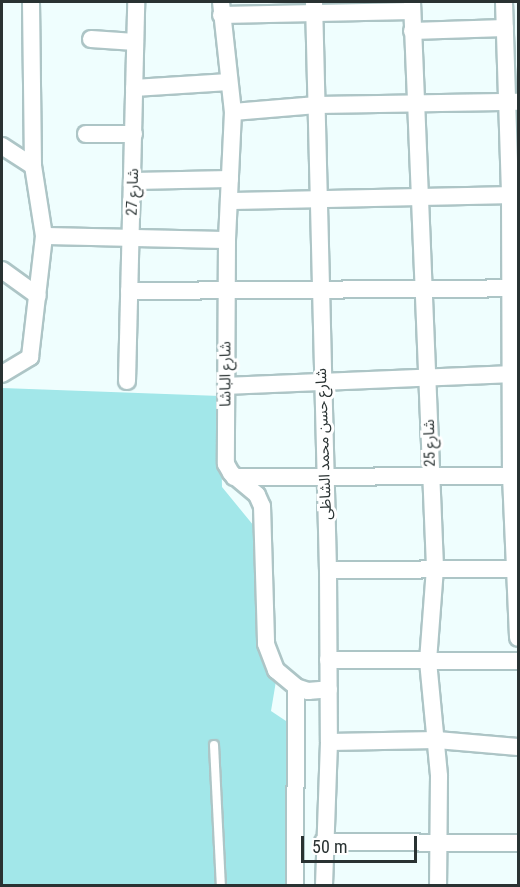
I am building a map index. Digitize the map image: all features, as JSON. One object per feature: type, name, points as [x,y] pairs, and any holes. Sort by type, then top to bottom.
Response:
[{"type":"street","points":[[2,374],[30,357],[44,236],[33,166],[31,2]]},
{"type":"street","name":"شارع 27","points":[[127,381],[136,2]]},
{"type":"street","points":[[504,2],[513,102],[515,476],[519,638]]},
{"type":"street","points":[[221,8],[412,6]]},
{"type":"street","name":"شارع 25","points":[[412,6],[413,103],[420,196],[422,287],[427,296],[430,475],[435,568],[429,661],[437,740],[438,885]]},
{"type":"street","name":"شارع حسن محمد الشاظى","points":[[314,7],[320,198],[319,290],[328,570],[329,742],[323,842],[324,885]]},
{"type":"street","name":"شارع الباشا","points":[[221,8],[233,112],[227,240],[226,464],[234,477]]},
{"type":"street","points":[[412,31],[505,28]]},
{"type":"street","points":[[91,39],[135,42]]},
{"type":"street","points":[[134,88],[229,82]]},
{"type":"street","points":[[233,112],[317,105],[513,102]]},
{"type":"street","points":[[86,134],[134,134]]},
{"type":"street","points":[[2,146],[33,166]]},
{"type":"street","points":[[133,182],[230,179]]},
{"type":"street","points":[[229,201],[514,195]]},
{"type":"street","points":[[44,236],[227,240]]},
{"type":"street","points":[[2,270],[38,296]]},
{"type":"street","points":[[129,291],[227,293],[422,287],[514,288]]},
{"type":"street","points":[[226,386],[322,384],[428,376],[515,374]]},
{"type":"street","points":[[234,477],[515,476]]},
{"type":"street","points":[[234,477],[257,495],[262,506],[266,644],[276,670],[296,687],[309,691],[329,689]]},
{"type":"street","points":[[328,570],[517,569]]},
{"type":"street","points":[[328,660],[519,661]]},
{"type":"street","points":[[296,687],[296,885]]},
{"type":"street","points":[[329,742],[437,740],[519,747]]},
{"type":"street","points":[[323,842],[519,843]]},
{"type":"lane","points":[[214,745],[221,885]]},
{"type":"shaded area","points":[[2,388],[220,396],[222,487],[258,531],[262,651],[276,681],[271,711],[295,727],[295,885],[2,886]]}]
